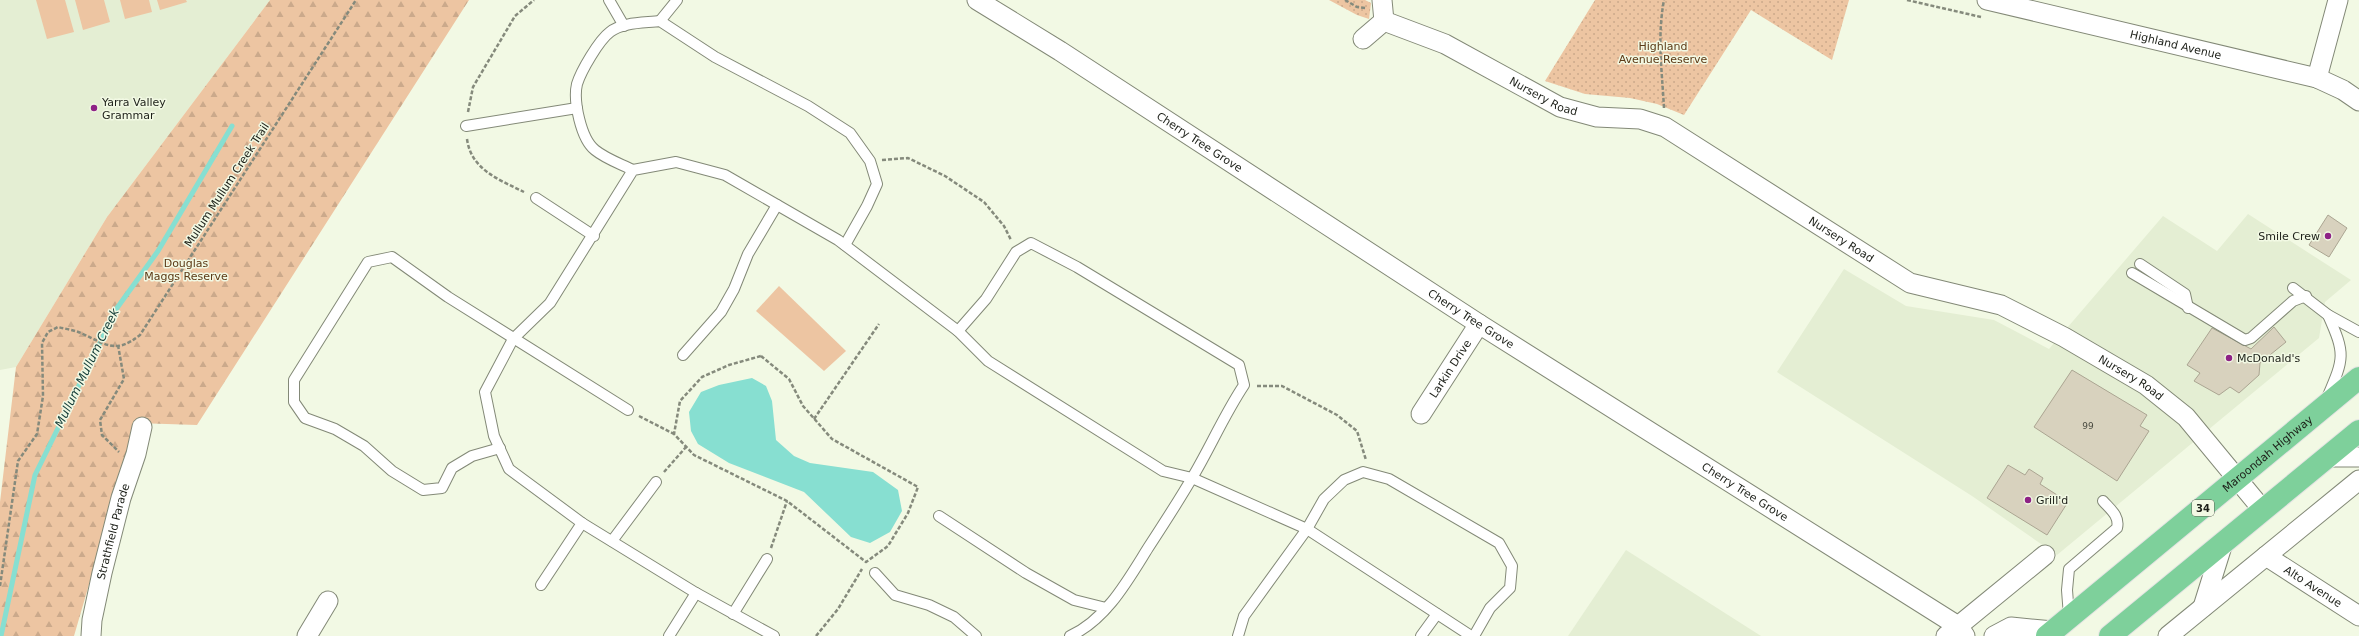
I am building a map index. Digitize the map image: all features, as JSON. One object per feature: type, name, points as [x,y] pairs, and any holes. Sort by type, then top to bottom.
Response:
[{"type":"highway","name":"Maroondah Highway","points":[[2050,633],[2238,480],[2359,378]]},
{"type":"highway","points":[[2110,636],[2262,509],[2359,431]]},
{"type":"street","name":"Cherry Tree Grove","points":[[977,0],[1060,52],[1956,633]]},
{"type":"street","points":[[1363,40],[1384,21],[1382,0]]},
{"type":"street","name":"Highland Avenue","points":[[1988,0],[2317,78],[2343,90],[2359,101]]},
{"type":"street","points":[[2317,78],[2338,0]]},
{"type":"street","name":"Nursery Road","points":[[1384,21],[1445,44],[1560,107],[1597,116],[1640,120],[1665,127],[1910,283],[2001,305],[2064,337],[2146,385],[2186,417],[2262,509]]},
{"type":"street","name":"Larkin Drive","points":[[1421,414],[1479,324]]},
{"type":"street","name":"Strathfield Parade","points":[[91,636],[92,620],[102,573],[121,498],[142,428]]},
{"type":"street","points":[[2328,457],[2359,457]]},
{"type":"street","points":[[2168,636],[2359,480]]},
{"type":"street","points":[[2203,607],[2223,543]]},
{"type":"street","points":[[1956,633],[2045,554]]},
{"type":"street","name":"Alto Avenue","points":[[2266,556],[2359,616]]},
{"type":"street","points":[[307,636],[328,601]]},
{"type":"street","points":[[1994,636],[2011,627],[2050,633]]},
{"type":"lane","points":[[609,0],[624,26]]},
{"type":"lane","points":[[660,21],[677,0]]},
{"type":"lane","points":[[845,245],[868,206],[877,184],[870,161],[850,133],[808,106],[715,57],[660,21],[624,26],[610,32],[594,52],[578,84],[577,108],[584,133],[594,150],[633,170],[676,162],[725,175],[845,245],[958,331],[988,361],[1150,463],[1163,471],[1192,478],[1307,529],[1471,636]]},
{"type":"lane","points":[[466,126],[577,108]]},
{"type":"lane","points":[[633,170],[594,236],[550,303],[513,339],[486,392],[494,436],[509,469],[582,523],[696,593],[774,636]]},
{"type":"lane","points":[[536,198],[594,236]]},
{"type":"lane","points":[[682,355],[721,312],[734,290],[748,254],[777,205]]},
{"type":"lane","points":[[958,331],[986,299],[1016,252],[1031,243],[1077,267],[1239,365],[1244,385],[1228,410],[1192,478],[1129,578],[1106,608],[1080,632],[1070,636]]},
{"type":"lane","points":[[500,448],[472,456],[452,468],[442,488],[423,490],[392,471],[358,443],[335,429],[305,418],[294,402],[294,380],[368,262],[392,257],[513,339],[568,370],[628,410]]},
{"type":"lane","points":[[2140,264],[2185,294],[2188,308]]},
{"type":"lane","points":[[2132,273],[2188,308],[2245,340],[2251,338],[2293,301],[2306,296]]},
{"type":"lane","points":[[2294,288],[2328,315],[2359,332]]},
{"type":"lane","points":[[2322,410],[2342,358],[2341,347],[2328,315]]},
{"type":"lane","points":[[1238,636],[1244,616],[1307,529],[1324,499],[1344,480],[1363,472],[1389,479],[1499,542],[1512,566],[1510,588],[1490,608],[1474,636]]},
{"type":"lane","points":[[612,541],[656,482]]},
{"type":"lane","points":[[2070,616],[2067,590],[2069,569],[2117,528],[2119,522],[2104,500]]},
{"type":"lane","points":[[939,516],[1040,581],[1074,600],[1106,608]]},
{"type":"lane","points":[[541,585],[582,523]]},
{"type":"lane","points":[[733,614],[767,559]]},
{"type":"lane","points":[[875,573],[895,595],[929,604],[954,617],[976,636]]},
{"type":"lane","points":[[669,636],[696,593]]},
{"type":"lane","points":[[1421,636],[1437,614]]},
{"type":"path","name":"Mullum Mullum Creek Trail","points":[[0,586],[18,461],[37,434],[43,396],[42,342],[48,332],[58,327],[81,333],[107,347],[130,343],[140,335],[356,0]]},
{"type":"path","points":[[534,0],[515,16],[472,87],[466,126],[469,149],[485,173],[536,198]]},
{"type":"path","points":[[1664,0],[1660,22],[1659,60],[1665,127]]},
{"type":"path","points":[[870,161],[908,158],[945,176],[984,202],[1004,226],[1016,252]]},
{"type":"path","points":[[814,419],[879,324]]},
{"type":"path","points":[[118,345],[124,379],[100,420],[102,435],[132,465]]},
{"type":"path","points":[[674,434],[680,401],[702,377],[729,365],[761,356],[790,379],[803,406],[832,439],[918,487],[908,513],[888,546],[866,562],[838,609],[816,636]]},
{"type":"path","points":[[1244,385],[1282,386],[1337,415],[1357,431],[1363,445],[1370,474]]},
{"type":"path","points":[[628,410],[674,434],[694,455],[787,501],[866,562],[875,573]]},
{"type":"path","points":[[656,482],[686,447]]},
{"type":"path","points":[[767,559],[787,501]]},
{"type":"shaded area","name":"Yarra Valley Grammar","points":[[0,0],[270,0],[107,217],[16,367],[0,370]]},
{"type":"shaded area","points":[[2248,214],[2351,280],[2325,302],[2319,338],[2057,555],[1972,496],[1777,372],[1844,269],[1906,306],[1994,320],[2049,349],[2163,216],[2217,251]]},
{"type":"shaded area","points":[[1626,550],[1761,636],[1568,636]]},
{"type":"green space","points":[[36,0],[65,0],[74,32],[47,39]]},
{"type":"green space","points":[[75,0],[104,0],[110,22],[83,30]]},
{"type":"green space","points":[[120,0],[149,0],[152,12],[125,19]]},
{"type":"green space","points":[[157,0],[186,0],[187,2],[160,10]]},
{"type":"green space","name":"Douglas Maggs Reserve","points":[[270,0],[469,0],[197,425],[136,423],[74,636],[0,636],[0,502],[16,367],[107,217]]},
{"type":"green space","points":[[1329,0],[1365,0],[1371,3],[1369,19],[1357,15]]},
{"type":"green space","name":"Highland Avenue Reserve","points":[[1595,0],[1849,0],[1832,60],[1751,10],[1684,115],[1657,104],[1630,98],[1585,94],[1545,81]]},
{"type":"green space","points":[[779,286],[846,351],[824,371],[756,311]]},
{"type":"water","points":[[752,378],[766,386],[772,401],[776,440],[794,456],[810,463],[873,472],[898,490],[902,511],[890,532],[870,543],[851,537],[804,492],[729,463],[698,444],[691,431],[689,412],[701,392],[719,385]]},
{"type":"building","name":"Smile Crew","points":[[2328,215],[2347,228],[2329,257],[2309,245]]},
{"type":"building","name":"McDonald's","points":[[2274,327],[2286,342],[2260,363],[2259,375],[2239,393],[2230,387],[2219,395],[2194,381],[2200,373],[2187,365],[2212,328],[2251,349]]},
{"type":"building","points":[[2072,370],[2147,415],[2140,426],[2149,431],[2117,481],[2034,427]]},
{"type":"building","name":"Grill'd","points":[[2008,465],[2025,475],[2029,469],[2043,478],[2040,484],[2068,502],[2047,535],[1987,498]]},
{"type":"waterway","name":"Mullum Mullum Creek","points":[[1,636],[35,475],[117,308],[158,251],[232,126]]},
{"type":"place","name":"Yarra Valley Grammar","points":[[94,108]]},
{"type":"place","name":"Smile Crew","points":[[2328,236]]},
{"type":"place","name":"McDonald's","points":[[2229,358]]},
{"type":"place","name":"Grill'd","points":[[2028,500]]}]
